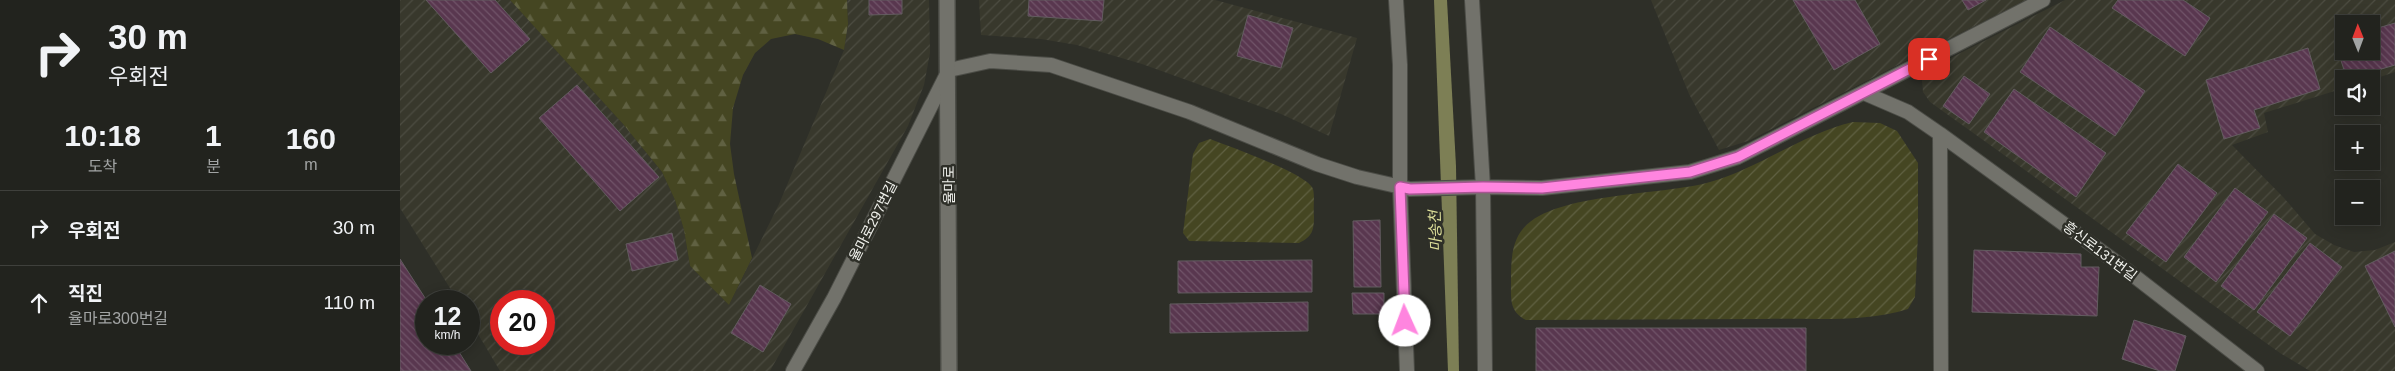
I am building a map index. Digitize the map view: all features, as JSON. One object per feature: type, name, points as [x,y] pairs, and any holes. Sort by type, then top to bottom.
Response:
[{"type":"street","name":"율마로","points":[[947,0],[949,70],[949,371]]},
{"type":"lane","points":[[1396,0],[1405,188],[1407,371]]},
{"type":"lane","points":[[1472,0],[1483,187],[1484,371]]},
{"type":"lane","points":[[949,70],[990,61],[1052,65],[1190,112],[1317,164],[1357,177],[1405,188],[1542,188],[1690,172],[1738,157],[2043,0]]},
{"type":"lane","name":"율마로297번길","points":[[793,371],[834,298],[949,70]]},
{"type":"lane","name":"흥신로131번길","points":[[1864,93],[1908,112],[1940,134],[2120,264],[2257,371]]},
{"type":"lane","points":[[1940,134],[1941,371]]},
{"type":"shaded area","points":[[400,0],[510,0],[623,124],[662,172],[675,200],[684,230],[690,266],[729,305],[779,204],[844,50],[848,24],[847,0],[929,0],[930,53],[924,85],[908,126],[770,371],[500,371],[490,355],[555,355],[555,290],[490,290],[490,354],[480,337],[480,290],[451,290],[400,208]]},
{"type":"shaded area","points":[[979,0],[1215,0],[1357,38],[1329,136],[1281,114],[1142,64],[1077,45],[1041,39],[981,35]]},
{"type":"shaded area","points":[[1434,0],[1447,0],[1456,166],[1459,371],[1448,371]]},
{"type":"shaded area","points":[[1651,0],[2026,0],[1748,141],[1719,150],[1689,94]]},
{"type":"shaded area","points":[[2065,0],[2395,0],[2395,72],[2380,77],[2380,70],[2335,70],[2335,91],[2264,113],[2268,132],[2232,145],[2284,198],[2315,234],[2334,245],[2354,252],[2375,250],[2395,242],[2395,371],[2310,371],[2280,353],[1930,102],[1923,92],[1922,80],[1929,69]]},
{"type":"green space","points":[[510,0],[847,0],[848,24],[844,50],[818,39],[795,34],[771,39],[755,53],[743,75],[733,108],[730,144],[734,174],[752,258],[729,305],[690,266],[684,230],[675,200],[662,172],[623,124]]},
{"type":"green space","points":[[1853,122],[1880,123],[1897,131],[1918,163],[1918,235],[1915,297],[1908,309],[1874,316],[1838,319],[1526,320],[1516,313],[1512,304],[1511,293],[1512,254],[1522,230],[1536,218],[1557,208],[1582,202],[1689,187],[1710,182],[1746,168],[1816,134]]},
{"type":"green space","points":[[1210,139],[1283,168],[1308,183],[1313,189],[1314,216],[1311,233],[1307,238],[1299,243],[1189,241],[1183,233],[1193,154],[1199,143]]},
{"type":"building","points":[[426,0],[495,0],[530,39],[491,73]]},
{"type":"building","points":[[869,0],[902,0],[902,14],[869,15]]},
{"type":"building","points":[[1029,0],[1104,0],[1102,21],[1028,16]]},
{"type":"building","points":[[1793,0],[1855,0],[1880,44],[1834,70]]},
{"type":"building","points":[[1962,0],[1986,0],[1968,10]]},
{"type":"building","points":[[2118,0],[2183,0],[2210,18],[2185,56],[2112,8]]},
{"type":"building","points":[[1248,15],[1293,28],[1281,68],[1237,56]]},
{"type":"building","points":[[2395,23],[2395,65],[2378,70],[2344,70],[2341,60],[2380,60],[2380,27]]},
{"type":"building","points":[[2050,27],[2145,91],[2115,136],[2020,72]]},
{"type":"building","points":[[2308,48],[2320,89],[2254,110],[2260,128],[2224,139],[2206,80]]},
{"type":"building","points":[[1964,76],[1990,94],[1969,124],[1943,106]]},
{"type":"building","points":[[577,85],[659,177],[620,211],[539,118]]},
{"type":"building","points":[[2014,89],[2106,153],[2076,197],[1984,132]]},
{"type":"building","points":[[2178,164],[2217,193],[2166,262],[2126,233]]},
{"type":"building","points":[[2235,188],[2268,212],[2216,282],[2184,257]]},
{"type":"building","points":[[2274,214],[2307,238],[2254,310],[2221,286]]},
{"type":"building","points":[[1380,220],[1381,287],[1354,287],[1353,221]]},
{"type":"building","points":[[672,233],[678,260],[632,271],[626,244]]},
{"type":"building","points":[[2310,243],[2342,267],[2290,336],[2257,312]]},
{"type":"building","points":[[1974,250],[2081,254],[2081,267],[2099,267],[2097,316],[1972,312]]},
{"type":"building","points":[[2395,251],[2395,327],[2365,266]]},
{"type":"building","points":[[400,259],[420,290],[415,290],[415,355],[461,355],[471,371],[400,371]]},
{"type":"building","points":[[1312,260],[1312,292],[1178,293],[1178,261]]},
{"type":"building","points":[[760,285],[791,304],[763,352],[731,333]]},
{"type":"building","points":[[1352,293],[1384,293],[1384,314],[1353,314]]},
{"type":"building","points":[[1308,302],[1308,331],[1170,333],[1170,304]]},
{"type":"building","points":[[2134,320],[2186,336],[2175,371],[2160,371],[2122,359]]},
{"type":"building","points":[[1536,328],[1806,328],[1806,371],[1536,371]]},
{"type":"route","points":[[1405,321],[1400,187],[1410,189],[1542,188],[1690,172],[1738,157],[1929,59]]},
{"type":"water label","name":"마송천","points":[[1435,231]]}]
